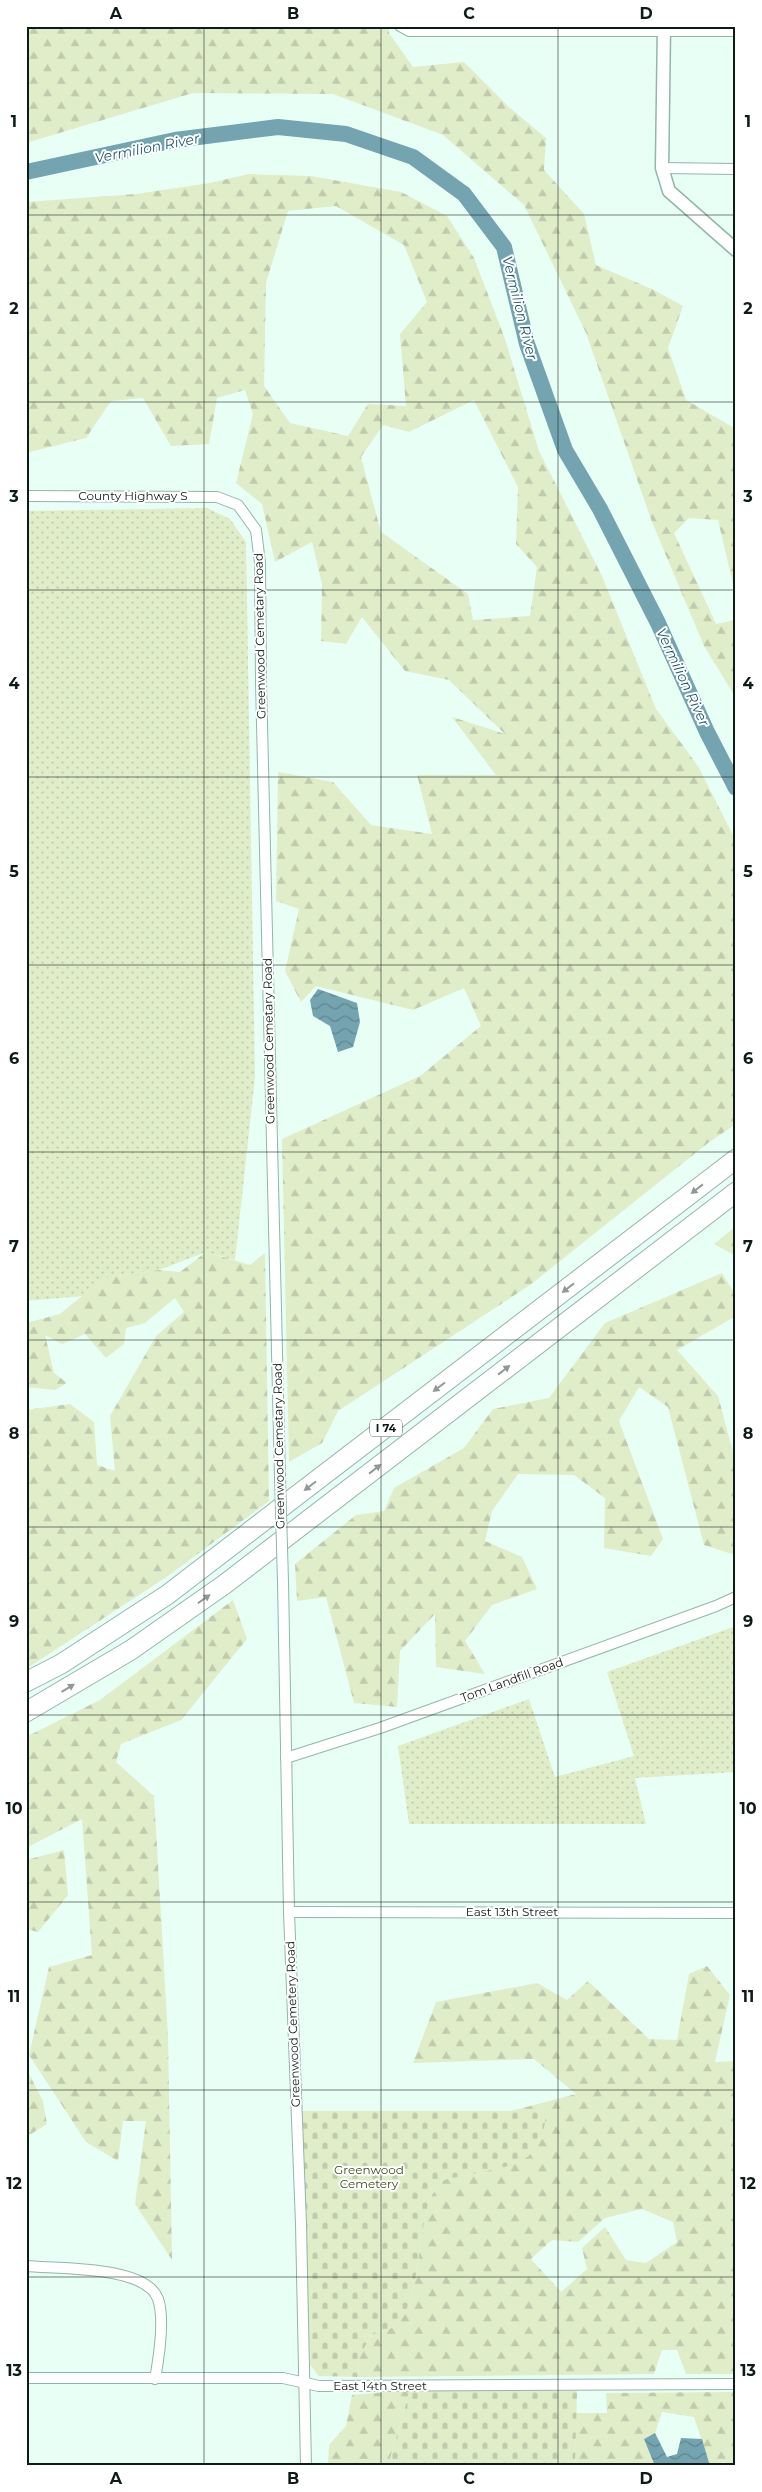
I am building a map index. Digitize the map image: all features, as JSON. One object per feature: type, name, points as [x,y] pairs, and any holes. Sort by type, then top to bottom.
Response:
[{"type":"highway","name":"I 74","points":[[26,1682],[60,1664],[167,1594],[736,1159]]},
{"type":"highway","name":"I 74","points":[[26,1712],[131,1650],[225,1584],[736,1192]]},
{"type":"street","points":[[401,27],[409,31],[664,28],[736,31]]},
{"type":"street","points":[[664,28],[662,168],[669,191],[736,250]]},
{"type":"street","points":[[662,168],[736,169]]},
{"type":"street","name":"County Highway S","points":[[26,496],[217,497],[238,505]]},
{"type":"street","name":"Greenwood Cemetary Road","points":[[238,505],[256,530],[260,563],[261,682],[283,1582]]},
{"type":"street","name":"Greenwood Cemetery Road","points":[[283,1582],[289,1912],[301,2224],[306,2466]]},
{"type":"street","name":"Tom Landfill Road","points":[[286,1758],[380,1728],[716,1606],[736,1597]]},
{"type":"street","name":"East 13th Street","points":[[289,1912],[736,1913]]},
{"type":"street","points":[[26,2266],[99,2270],[147,2284],[154,2290],[158,2299],[160,2316],[155,2378]]},
{"type":"street","name":"East 14th Street","points":[[26,2378],[283,2378],[304,2381],[319,2386],[736,2384]]},
{"type":"green space","points":[[26,26],[388,26],[389,33],[413,67],[464,62],[510,108],[546,138],[544,170],[584,214],[596,265],[654,290],[683,306],[668,348],[686,400],[736,429],[736,597],[718,520],[689,518],[674,533],[716,624],[736,620],[736,698],[704,646],[652,522],[586,333],[524,205],[443,135],[333,94],[193,93],[26,143]]},
{"type":"green space","points":[[249,174],[311,176],[401,192],[447,216],[474,258],[505,339],[539,451],[602,576],[656,709],[698,766],[736,841],[736,1124],[708,1143],[530,1285],[338,1411],[322,1443],[289,1462],[282,1139],[420,1076],[481,1026],[464,988],[413,1010],[316,986],[301,1002],[285,971],[299,909],[276,901],[278,772],[333,782],[371,825],[432,834],[417,775],[496,775],[452,717],[505,734],[449,680],[405,671],[362,617],[346,644],[321,641],[322,584],[312,542],[275,562],[262,504],[236,483],[253,414],[245,390],[217,398],[209,444],[171,446],[143,398],[111,401],[86,438],[26,453],[26,202],[136,194],[210,183]],"holes":[[[336,206],[404,245],[427,302],[400,334],[406,406],[368,404],[348,436],[290,423],[264,386],[266,283],[288,211]],[[474,400],[518,487],[516,544],[537,567],[530,616],[473,620],[468,594],[381,532],[361,457],[383,425],[409,432]]]},
{"type":"green space","points":[[207,508],[230,519],[246,542],[255,1077],[235,1260],[206,1252],[159,1270],[104,1278],[83,1296],[26,1301],[26,511]]},
{"type":"green space","points":[[736,1226],[736,1256],[714,1244]]},
{"type":"green space","points":[[206,1252],[250,1265],[265,1253],[269,1501],[168,1576],[26,1669],[26,1480],[30,1455],[26,1455],[26,1410],[70,1404],[94,1422],[97,1465],[115,1471],[110,1416],[156,1336],[184,1312],[175,1298],[145,1323],[126,1328],[124,1344],[106,1358],[85,1334],[62,1344],[45,1335],[54,1373],[67,1383],[55,1390],[26,1387],[26,1323],[60,1314],[104,1278],[159,1270],[180,1272]]},
{"type":"green space","points":[[722,1273],[736,1296],[736,1316],[677,1350],[718,1396],[736,1463],[735,1555],[704,1545],[668,1407],[639,1387],[619,1421],[663,1539],[651,1556],[604,1548],[605,1498],[574,1475],[518,1474],[492,1511],[485,1541],[522,1557],[537,1589],[492,1605],[465,1641],[485,1674],[436,1667],[435,1614],[400,1651],[397,1707],[354,1703],[326,1597],[297,1601],[295,1564],[356,1515],[384,1511],[394,1488],[464,1448],[493,1409],[549,1398],[605,1323]]},
{"type":"green space","points":[[233,1600],[247,1639],[181,1720],[121,1744],[116,1762],[154,1796],[168,2036],[172,2260],[135,2204],[146,2121],[123,2121],[118,2161],[86,2142],[29,2055],[49,1967],[92,1955],[82,1819],[26,1848],[26,1737],[100,1700]]},
{"type":"green space","points":[[736,1626],[736,1772],[635,1778],[646,1824],[409,1824],[398,1746],[529,1699],[555,1777],[634,1756],[607,1672]]},
{"type":"green space","points":[[64,1850],[68,1895],[38,1932],[26,1929],[26,1860]]},
{"type":"green space","points":[[707,1966],[730,1995],[715,2062],[736,2061],[736,2374],[686,2374],[677,2350],[662,2350],[654,2374],[359,2377],[358,2360],[371,2335],[394,2327],[404,2315],[414,2283],[427,2208],[432,2195],[443,2180],[488,2169],[511,2111],[576,2094],[534,2059],[413,2063],[436,2002],[537,1983],[567,2000],[588,1981],[649,2039],[677,2040],[689,1974]],"holes":[[[642,2209],[673,2222],[677,2242],[646,2263],[626,2260],[605,2227],[582,2248],[587,2269],[561,2292],[531,2259],[552,2240],[578,2242],[605,2218]]]},
{"type":"green space","points":[[26,2068],[43,2101],[47,2124],[26,2137]]},
{"type":"green space","name":"Greenwood Cemetery","points":[[300,2111],[545,2111],[545,2125],[541,2139],[533,2151],[522,2161],[497,2169],[443,2180],[433,2193],[427,2208],[410,2300],[404,2315],[394,2327],[371,2335],[358,2360],[359,2377],[319,2376],[310,2365]]},
{"type":"green space","points":[[410,2390],[388,2466],[328,2466],[329,2445],[346,2426],[352,2395]]},
{"type":"green space","points":[[410,2390],[577,2391],[575,2466],[388,2466]]},
{"type":"green space","points":[[736,2392],[736,2466],[722,2462],[720,2466],[710,2466],[694,2417],[662,2412],[655,2433],[644,2439],[655,2466],[575,2466],[576,2413],[607,2413],[606,2393]]},
{"type":"water","points":[[318,989],[357,1003],[360,1022],[353,1047],[338,1052],[330,1026],[313,1016],[310,1000]]},
{"type":"water","points":[[655,2433],[667,2457],[677,2454],[681,2438],[702,2439],[710,2466],[655,2466],[644,2439]]},
{"type":"waterway","name":"Vermilion River","points":[[26,172],[175,140],[278,127],[346,134],[413,157],[464,194],[504,247],[527,344],[565,450],[600,509],[658,623],[707,732],[736,788]]}]
